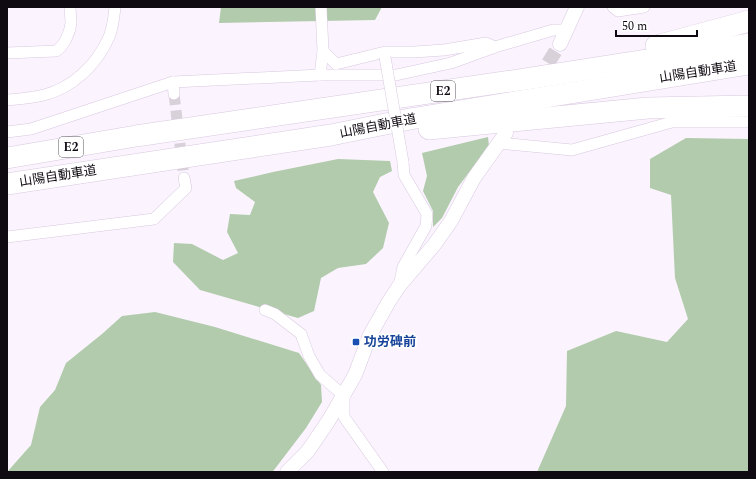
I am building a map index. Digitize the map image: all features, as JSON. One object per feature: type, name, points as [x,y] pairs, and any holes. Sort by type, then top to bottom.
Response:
[{"type":"highway","points":[[136,136],[482,78],[666,44],[749,21]]},
{"type":"highway","name":"山陽自動車道","points":[[7,158],[136,136],[524,80],[749,44]]},
{"type":"highway","name":"山陽自動車道","points":[[7,184],[331,135],[410,119],[749,64]]},
{"type":"highway","points":[[331,135],[382,134],[648,108],[749,106]]},
{"type":"street","points":[[7,54],[56,52],[63,44],[71,24],[70,7]]},
{"type":"street","points":[[7,100],[45,95],[67,85],[83,74],[94,62],[109,37],[115,7]]},
{"type":"street","points":[[320,75],[323,51],[321,7]]},
{"type":"street","points":[[560,44],[577,7]]},
{"type":"street","points":[[613,7],[618,11],[644,7]]},
{"type":"street","points":[[7,132],[31,129],[173,82],[320,75],[396,75],[451,64],[495,47],[553,30],[566,30]]},
{"type":"street","points":[[323,51],[336,64],[385,55],[444,50],[486,43],[495,47]]},
{"type":"street","points":[[385,55],[404,174],[427,214],[426,226],[403,267],[398,286]]},
{"type":"street","points":[[173,82],[174,94]]},
{"type":"street","points":[[287,472],[308,450],[344,396],[355,375],[370,335],[398,286],[434,245],[451,221],[474,178],[502,138],[572,150],[672,122],[749,122]]},
{"type":"street","points":[[7,237],[154,219],[186,188],[184,178]]},
{"type":"street","points":[[265,310],[275,314],[301,334],[309,356],[320,375],[344,396],[344,417],[383,472]]},
{"type":"green space","points":[[221,7],[382,7],[375,20],[219,23]]},
{"type":"green space","points":[[488,137],[489,146],[458,187],[442,218],[433,227],[433,211],[423,191],[427,176],[422,153]]},
{"type":"green space","points":[[686,138],[749,139],[749,472],[537,472],[566,406],[567,351],[616,331],[667,342],[688,319],[675,278],[671,195],[650,188],[650,159]]},
{"type":"green space","points":[[338,159],[390,161],[392,171],[380,177],[373,192],[389,223],[383,248],[366,264],[338,268],[321,278],[314,311],[298,318],[200,290],[173,262],[174,243],[192,244],[223,260],[238,253],[227,232],[230,214],[250,215],[255,202],[236,188],[234,181]]},
{"type":"green space","points":[[155,312],[215,327],[299,353],[321,385],[322,402],[306,428],[274,470],[272,472],[8,472],[31,445],[40,407],[55,390],[66,363],[122,316]]},
{"type":"tunnel","points":[[537,81],[560,44]]},
{"type":"tunnel","points":[[174,94],[184,178]]},
{"type":"place","name":"功労碑前","points":[[356,342]]}]
